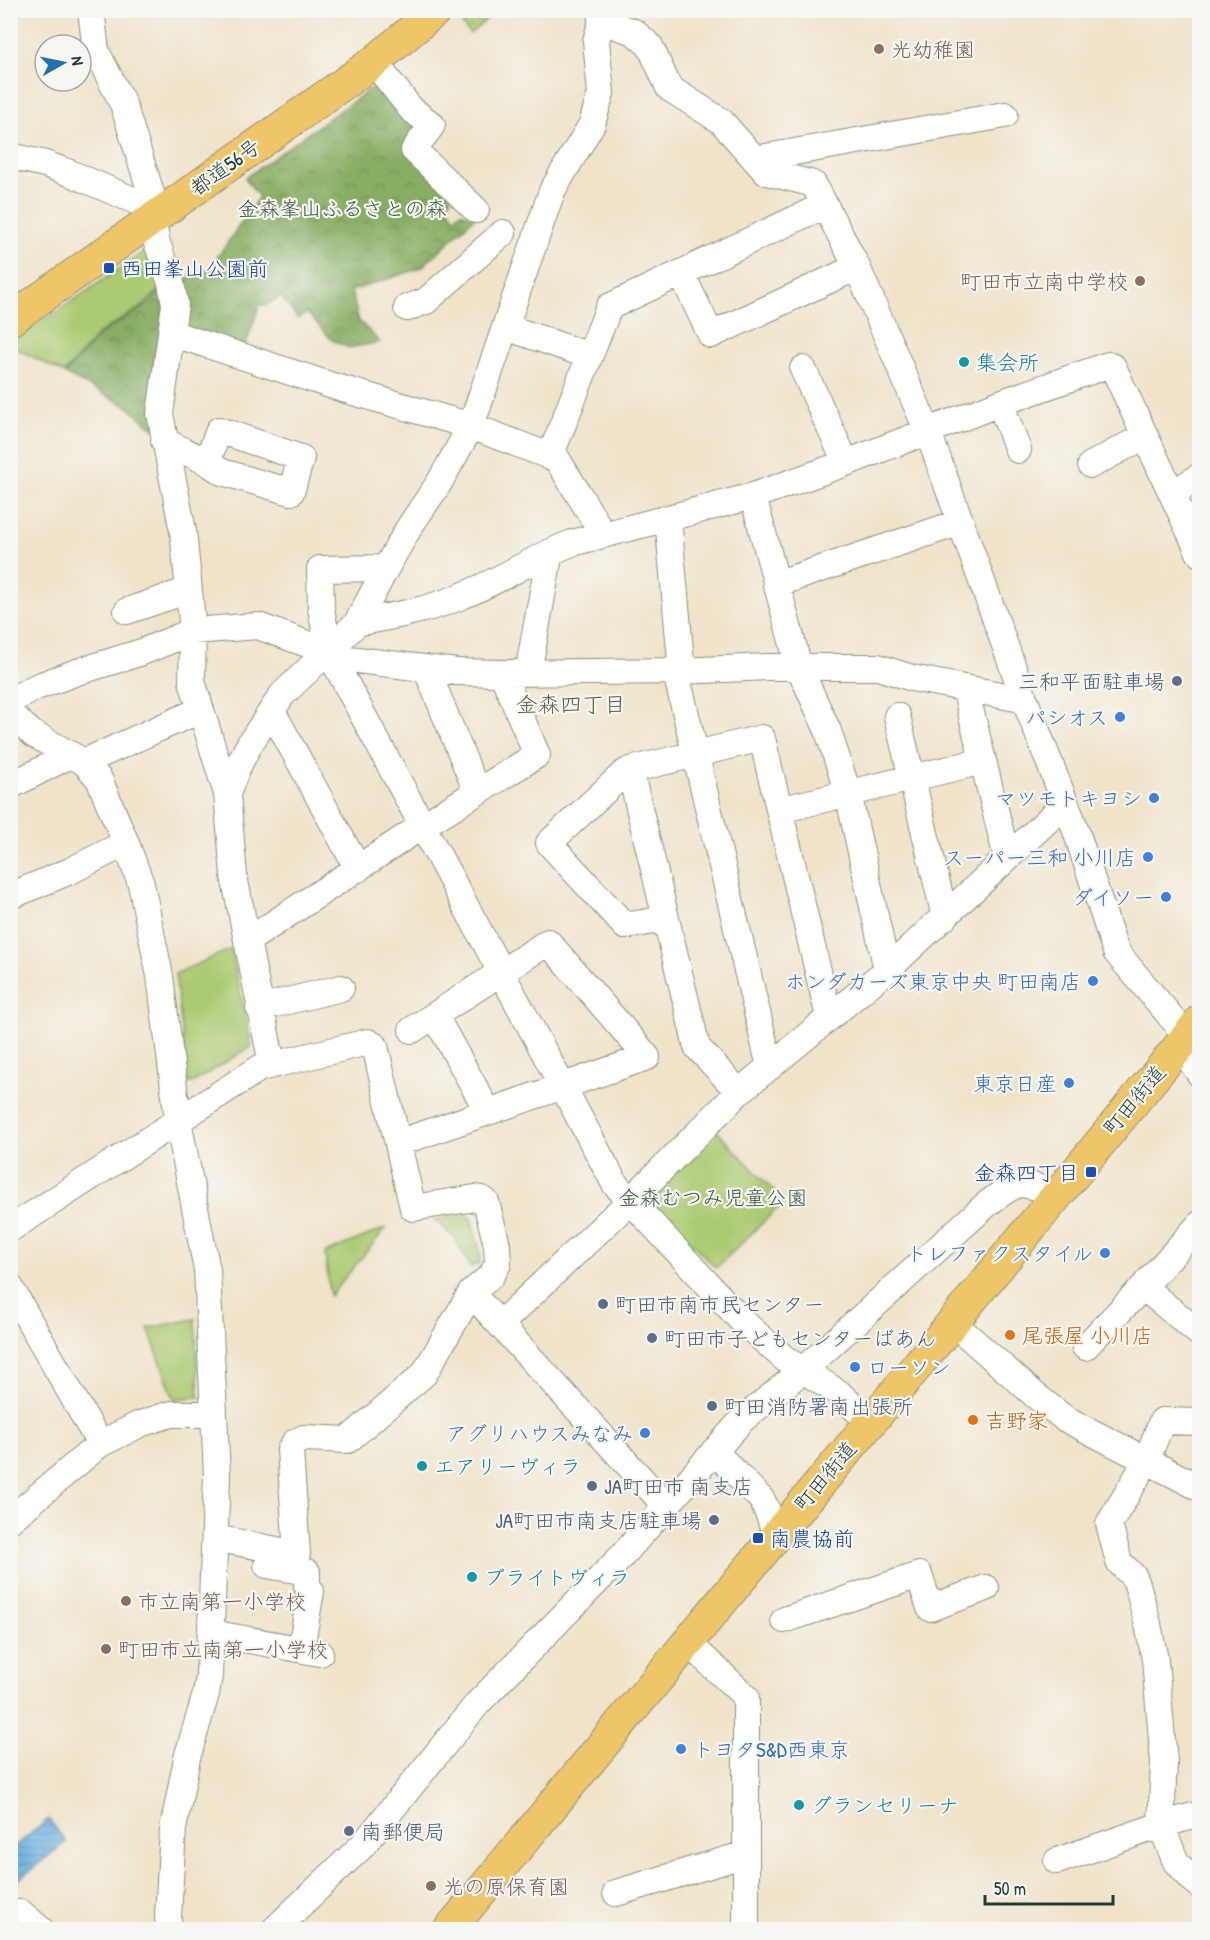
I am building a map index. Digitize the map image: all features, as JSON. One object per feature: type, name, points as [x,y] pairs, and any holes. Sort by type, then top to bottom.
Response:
[{"type":"main road","name":"都道56号","points":[[10,320],[374,62],[436,10]]},
{"type":"main road","name":"町田街道","points":[[449,1929],[870,1423],[1188,1034]]},
{"type":"street","points":[[91,10],[96,51],[123,104],[152,193],[156,240],[171,283],[175,304],[160,414],[183,531],[193,632],[192,681],[227,794],[234,876],[272,1064]]},
{"type":"street","points":[[227,794],[249,745],[282,695],[331,655],[357,623],[410,526],[439,483],[471,426],[552,191],[592,124],[601,93],[596,40],[603,16],[634,32],[650,46],[669,88],[721,121],[766,172],[770,175],[814,185],[857,267],[928,432],[1024,698],[1065,804],[1116,952],[1188,1034],[1200,1074]]},
{"type":"street","points":[[374,62],[411,109],[432,125],[414,150],[479,212],[530,256]]},
{"type":"street","points":[[755,159],[1005,115]]},
{"type":"street","points":[[10,156],[70,172],[140,203],[153,219]]},
{"type":"street","points":[[550,457],[609,307],[825,205]]},
{"type":"street","points":[[408,308],[426,301],[503,232]]},
{"type":"street","points":[[681,273],[711,335],[857,267]]},
{"type":"street","points":[[506,327],[590,356]]},
{"type":"street","points":[[171,333],[336,387],[471,426],[557,459],[603,534]]},
{"type":"street","points":[[357,623],[425,610],[466,595],[550,552],[603,534],[753,496],[1108,365],[1113,367],[1200,554]]},
{"type":"street","points":[[814,379],[846,463]]},
{"type":"street","points":[[1000,403],[1018,450]]},
{"type":"street","points":[[1091,465],[1145,436]]},
{"type":"street","points":[[164,441],[207,462]]},
{"type":"street","points":[[1172,494],[1200,476]]},
{"type":"street","points":[[753,496],[800,667],[828,731],[848,794],[887,970]]},
{"type":"street","points":[[668,518],[681,661],[678,681],[770,1066]]},
{"type":"street","points":[[776,584],[961,522]]},
{"type":"street","points":[[528,673],[550,552]]},
{"type":"street","points":[[386,568],[320,569],[321,608],[331,655],[615,1184],[741,1320],[784,1359],[839,1393],[870,1423]]},
{"type":"street","points":[[127,611],[189,590]]},
{"type":"street","points":[[10,701],[36,687],[142,652],[193,632],[258,626],[331,655],[457,672],[528,673],[878,667],[912,678],[1024,698]]},
{"type":"street","points":[[426,668],[477,792]]},
{"type":"street","points":[[247,941],[422,826],[537,756],[502,673]]},
{"type":"street","points":[[965,688],[1007,858]]},
{"type":"street","points":[[10,786],[200,711]]},
{"type":"street","points":[[272,711],[358,869]]},
{"type":"street","points":[[10,714],[33,734],[77,759],[99,779],[141,884],[160,976],[178,1120],[207,1270],[217,1476],[209,1676],[187,1758],[173,1829],[169,1929]]},
{"type":"street","points":[[897,716],[945,917]]},
{"type":"street","points":[[665,919],[625,926],[549,843],[630,770],[762,738],[829,1017]]},
{"type":"street","points":[[779,810],[983,761]]},
{"type":"street","points":[[630,770],[697,1047],[739,1092]]},
{"type":"street","points":[[500,1324],[630,1201],[739,1092],[887,970],[1065,804]]},
{"type":"street","points":[[10,896],[70,871],[126,843]]},
{"type":"street","points":[[398,1143],[647,1057],[548,942],[412,1030]]},
{"type":"street","points":[[260,1008],[341,988]]},
{"type":"street","points":[[435,1016],[488,1112]]},
{"type":"street","points":[[10,1229],[260,1068],[368,1042],[375,1046],[413,1208],[475,1198],[486,1202],[497,1245],[498,1264],[491,1276],[471,1293],[424,1374],[348,1440],[304,1438],[294,1442],[290,1450],[297,1554],[215,1547]]},
{"type":"street","points":[[274,1929],[362,1846],[477,1703],[622,1556],[742,1420],[802,1370],[987,1204],[1009,1188],[1026,1183],[1056,1194]]},
{"type":"street","points":[[1085,1347],[1199,1224]]},
{"type":"street","points":[[10,1287],[99,1444]]},
{"type":"street","points":[[1143,1287],[1200,1334]]},
{"type":"street","points":[[471,1293],[666,1506]]},
{"type":"street","points":[[952,1322],[1064,1418],[1200,1488]]},
{"type":"street","points":[[10,1520],[99,1444],[140,1424],[171,1414],[213,1413]]},
{"type":"street","points":[[1200,1422],[1162,1420],[1146,1462],[1109,1524],[1119,1562],[1134,1577],[1137,1584],[1155,1660],[1164,1762],[1161,1825],[1176,1862],[1200,1886]]},
{"type":"street","points":[[714,1451],[762,1500],[776,1536]]},
{"type":"street","points":[[211,1633],[310,1651],[310,1591],[307,1572],[215,1547]]},
{"type":"street","points":[[784,1620],[919,1575],[930,1608],[986,1588]]},
{"type":"street","points":[[687,1642],[746,1697],[746,1929]]},
{"type":"street","points":[[1057,1861],[1200,1814]]},
{"type":"street","points":[[616,1893],[746,1854]]},
{"type":"street","points":[[10,1913],[21,1913],[42,1929]]},
{"type":"green space","points":[[478,10],[496,11],[470,34],[462,24]]},
{"type":"green space","name":"金森峯山ふるさとの森","points":[[380,82],[419,124],[451,200],[446,204],[454,217],[461,212],[475,217],[421,268],[351,291],[359,321],[380,342],[349,348],[332,340],[307,313],[298,319],[280,296],[266,306],[260,304],[243,352],[178,332],[179,282],[210,268],[259,197],[245,178]]},
{"type":"green space","points":[[151,247],[164,284],[144,305],[99,333],[64,373],[11,346],[10,344]]},
{"type":"green space","points":[[165,285],[156,431],[127,406],[65,374],[100,334],[146,306]]},
{"type":"green space","points":[[231,949],[252,1046],[194,1082],[188,1083],[175,974]]},
{"type":"green space","name":"金森むつみ児童公園","points":[[713,1127],[784,1202],[716,1268],[650,1201],[651,1188]]},
{"type":"green space","points":[[466,1215],[471,1218],[480,1252],[480,1263],[471,1267],[454,1237],[434,1220]]},
{"type":"green space","points":[[386,1228],[330,1296],[325,1253]]},
{"type":"green space","points":[[195,1319],[199,1397],[174,1399],[148,1328]]},
{"type":"water","points":[[49,1819],[66,1842],[17,1881],[11,1874],[11,1849]]},
{"type":"place","name":"光幼稚園","points":[[879,49]]},
{"type":"place","name":"西田峯山公園前","points":[[109,268]]},
{"type":"place","name":"町田市立南中学校","points":[[1140,281]]},
{"type":"place","name":"集会所","points":[[964,362]]},
{"type":"place","name":"三和平面駐車場","points":[[1177,681]]},
{"type":"place","name":"パシオス","points":[[1120,717]]},
{"type":"place","name":"マツモトキヨシ","points":[[1154,798]]},
{"type":"place","name":"スーパー三和 小川店","points":[[1148,857]]},
{"type":"place","name":"ダイソー","points":[[1166,897]]},
{"type":"place","name":"ホンダカーズ東京中央 町田南店","points":[[1093,981]]},
{"type":"place","name":"東京日産","points":[[1069,1083]]},
{"type":"place","name":"金森四丁目","points":[[1091,1172]]},
{"type":"place","name":"トレファクスタイル","points":[[1105,1253]]},
{"type":"place","name":"町田市南市民センター","points":[[603,1304]]},
{"type":"place","name":"尾張屋 小川店","points":[[1010,1335]]},
{"type":"place","name":"町田市子どもセンターばあん","points":[[652,1338]]},
{"type":"place","name":"ローソン","points":[[855,1367]]},
{"type":"place","name":"町田消防署南出張所","points":[[712,1406]]},
{"type":"place","name":"吉野家","points":[[973,1420]]},
{"type":"place","name":"アグリハウスみなみ","points":[[645,1433]]},
{"type":"place","name":"エアリーヴィラ","points":[[422,1466]]},
{"type":"place","name":"JA町田市 南支店","points":[[592,1486]]},
{"type":"place","name":"JA町田市南支店駐車場","points":[[714,1520]]},
{"type":"place","name":"南農協前","points":[[758,1538]]},
{"type":"place","name":"ブライトヴィラ","points":[[472,1577]]},
{"type":"place","name":"市立南第一小学校","points":[[126,1601]]},
{"type":"place","name":"町田市立南第一小学校","points":[[106,1649]]},
{"type":"place","name":"トヨタS&D西東京","points":[[681,1749]]},
{"type":"place","name":"グランセリーナ","points":[[799,1805]]},
{"type":"place","name":"南郵便局","points":[[349,1831]]},
{"type":"place","name":"光の原保育園","points":[[431,1886]]},
{"type":"district","name":"金森四丁目","points":[[571,704]]}]
